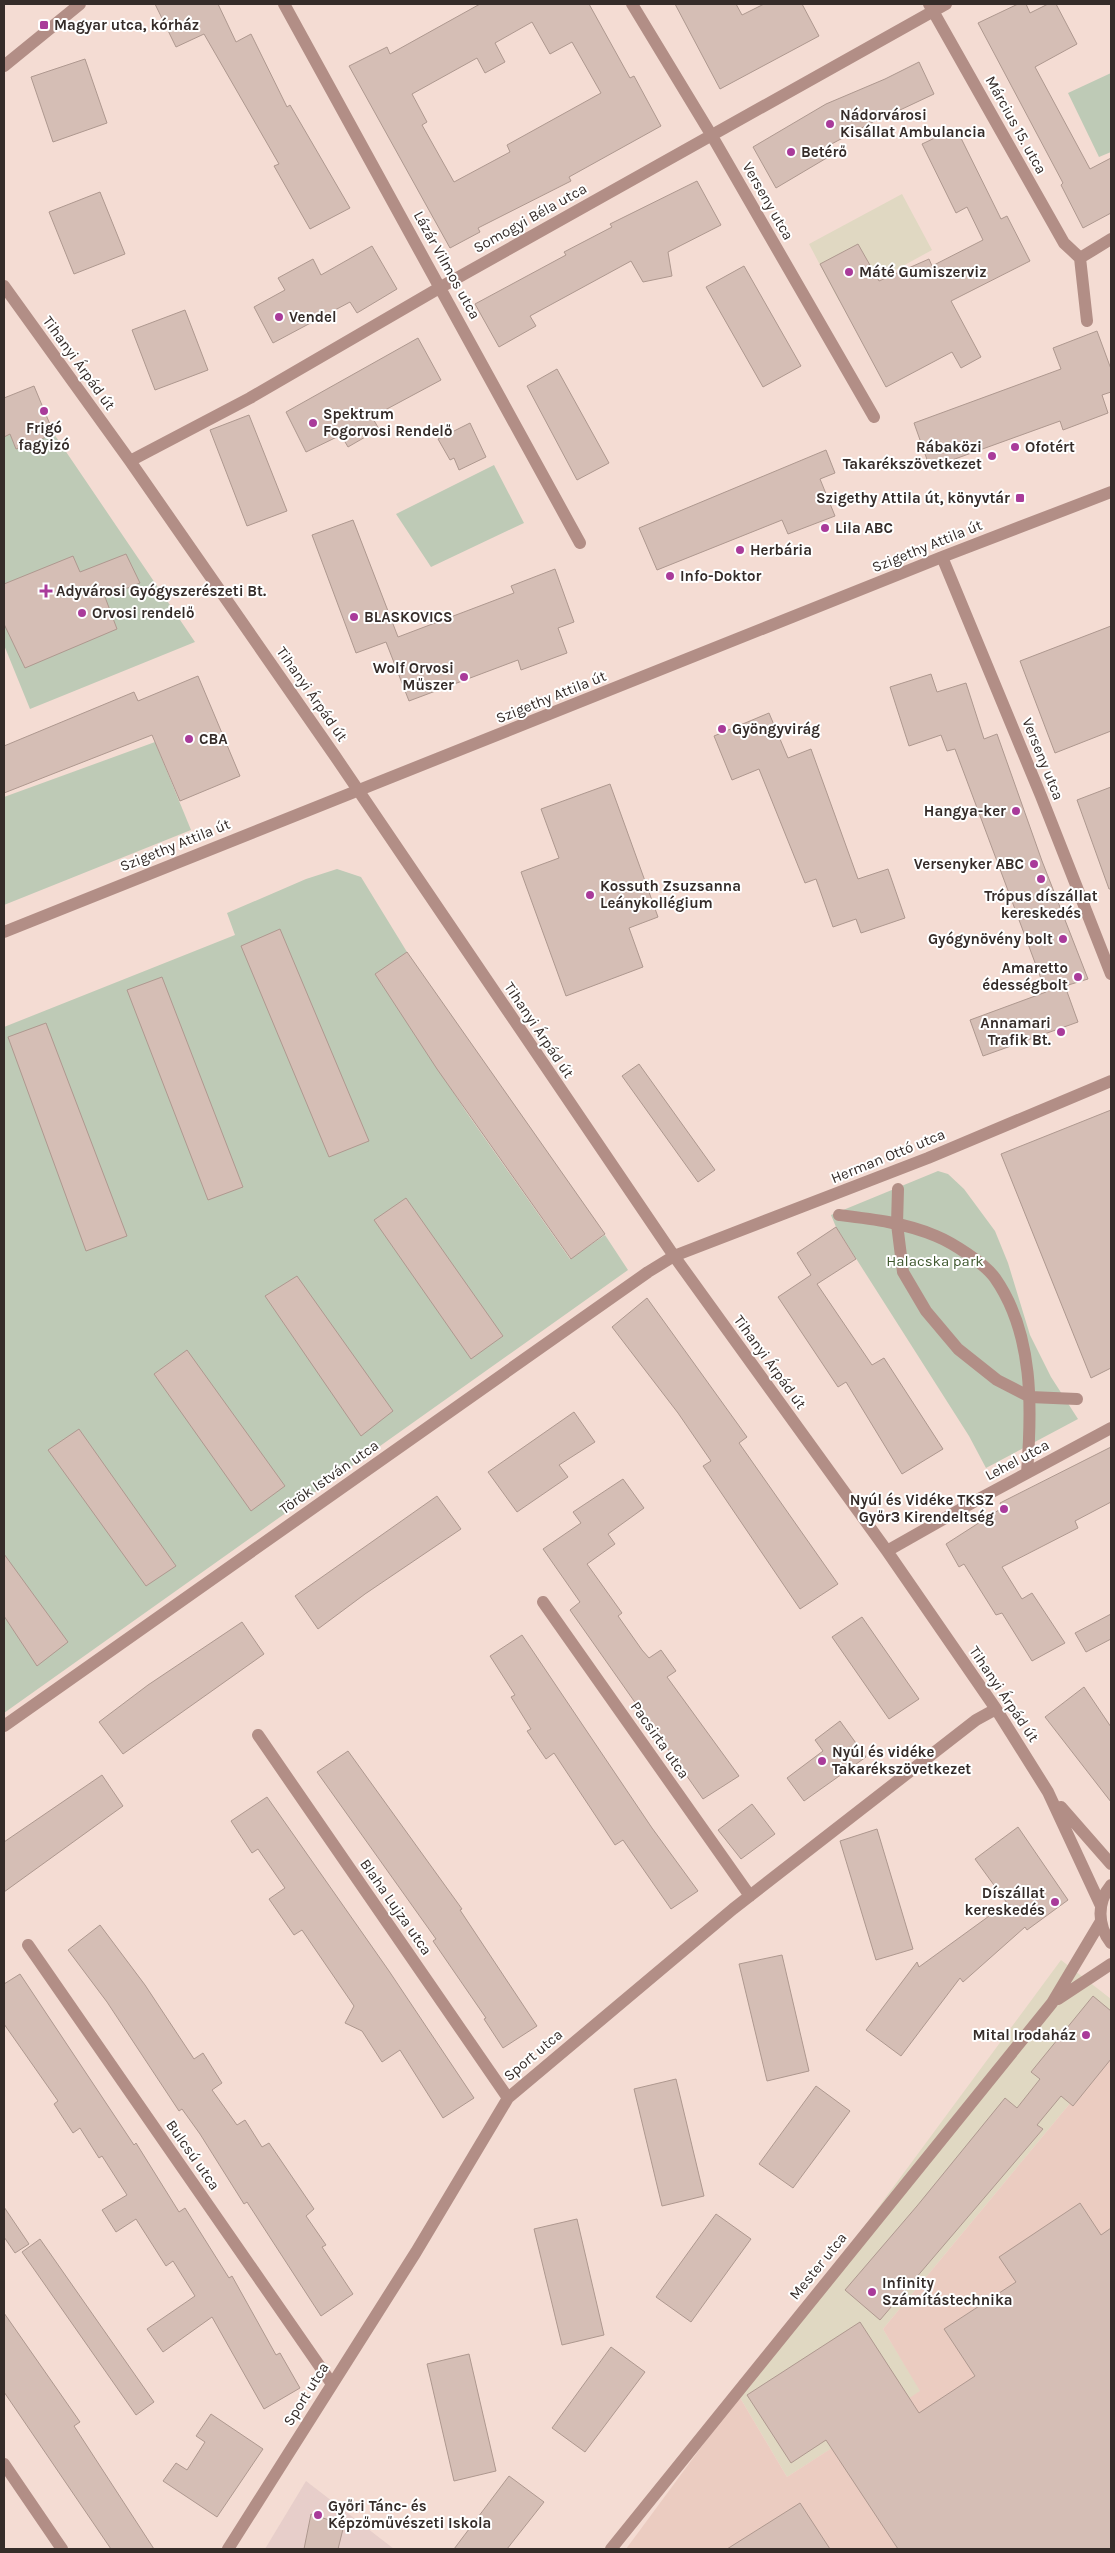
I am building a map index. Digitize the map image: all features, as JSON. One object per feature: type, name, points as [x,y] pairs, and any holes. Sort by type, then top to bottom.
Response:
[{"type":"street","points":[[4,66],[80,4]]},
{"type":"street","name":"Lázár Vilmos utca","points":[[284,4],[580,543]]},
{"type":"street","name":"Verseny utca","points":[[632,4],[712,136],[874,416]]},
{"type":"street","name":"Somogyi Béla utca","points":[[130,461],[250,398],[441,287],[712,136],[931,7],[946,4]]},
{"type":"street","name":"Március 15. utca","points":[[931,7],[1064,243],[1080,258]]},
{"type":"street","points":[[4,61],[32,43]]},
{"type":"street","points":[[1087,321],[1080,258],[1111,239]]},
{"type":"street","name":"Tihanyi Árpád út","points":[[4,286],[130,461],[358,790],[674,1256],[887,1551],[996,1709],[1048,1792],[1101,1906],[1101,1922],[1111,1943]]},
{"type":"street","name":"Szigethy Attila út","points":[[4,932],[942,557],[1111,492]]},
{"type":"street","name":"Verseny utca","points":[[942,557],[1041,796],[1111,974]]},
{"type":"street","name":"Herman Ottó utca","points":[[674,1256],[928,1158],[1111,1081]]},
{"type":"street","points":[[898,1190],[897,1224],[903,1272],[926,1311],[958,1349],[997,1380],[1030,1397],[1077,1399]]},
{"type":"street","points":[[840,1215],[897,1224],[936,1236],[964,1251],[994,1277],[1012,1311],[1023,1345],[1030,1397],[1031,1428],[1027,1473]]},
{"type":"street","name":"Török István utca","points":[[4,1726],[648,1272],[674,1256]]},
{"type":"street","name":"Lehel utca","points":[[887,1551],[1111,1428]]},
{"type":"street","name":"Pacsirta utca","points":[[543,1602],[750,1896]]},
{"type":"street","name":"Sport utca","points":[[228,2549],[416,2252],[508,2098],[750,1896],[976,1720],[996,1709]]},
{"type":"street","name":"Blaha Lujza utca","points":[[258,1735],[508,2098]]},
{"type":"street","name":"Tihanyi Árpád út","points":[[1048,1792],[1087,1839],[1111,1864]]},
{"type":"street","name":"Tihanyi Árpád út","points":[[1101,1906],[1111,1885]]},
{"type":"street","name":"Mester utca","points":[[611,2549],[1052,2003],[1101,1922]]},
{"type":"street","name":"Bulcsú utca","points":[[28,1946],[332,2384]]},
{"type":"street","name":"Mester utca","points":[[1052,2003],[1111,1964]]},
{"type":"street","points":[[4,2464],[62,2549]]},
{"type":"shaded area","points":[[902,194],[932,250],[839,301],[809,244]]},
{"type":"shaded area","points":[[1061,1960],[1111,1999],[1111,2054],[883,2329],[921,2391],[787,2477],[739,2396]]},
{"type":"shaded area","points":[[1111,2054],[1111,2549],[626,2549],[739,2396],[787,2477],[920,2391],[883,2329]]},
{"type":"shaded area","name":"Győri Tánc- és Képzőművészeti Iskola","points":[[306,2481],[394,2549],[265,2549]]},
{"type":"green space","points":[[1111,73],[1111,152],[1099,157],[1068,93]]},
{"type":"green space","points":[[10,434],[16,449],[54,434],[195,642],[30,709],[4,645],[4,437]]},
{"type":"green space","points":[[494,465],[524,523],[431,567],[396,514]]},
{"type":"green space","points":[[155,742],[191,830],[4,905],[4,797]]},
{"type":"green space","points":[[337,869],[361,877],[407,952],[409,1025],[467,1113],[570,1259],[605,1235],[628,1270],[4,1713],[4,1027],[235,935],[227,913],[306,879]]},
{"type":"green space","name":"Halacska park","points":[[938,1171],[948,1174],[964,1189],[995,1231],[1008,1263],[1030,1335],[1051,1377],[1078,1419],[986,1468],[969,1436],[836,1227],[831,1215]]},
{"type":"building","points":[[155,4],[218,4],[236,42],[251,34],[287,107],[290,105],[350,208],[310,229],[274,166],[279,164],[204,34],[176,47]]},
{"type":"building","points":[[480,4],[589,4],[630,78],[634,76],[661,126],[569,177],[571,181],[478,228],[480,232],[450,248],[349,66],[387,47],[390,54]],"holes":[[[532,22],[550,54],[572,42],[601,93],[507,145],[510,152],[454,182],[422,125],[427,122],[412,94],[477,58],[485,73],[505,62],[495,43]]]},
{"type":"building","points":[[675,4],[736,4],[742,15],[764,4],[802,4],[819,36],[720,89]]},
{"type":"building","points":[[1018,4],[1026,4],[1030,13],[1048,4],[1056,4],[1077,44],[1035,67],[1090,169],[1111,158],[1111,213],[1083,228],[1061,185],[1063,183],[978,23]]},
{"type":"building","points":[[85,59],[107,123],[53,142],[31,77]]},
{"type":"building","points":[[919,62],[934,94],[900,110],[899,108],[824,148],[830,156],[776,188],[753,147],[826,104]]},
{"type":"building","points":[[956,128],[1001,219],[1007,216],[1030,261],[951,301],[981,357],[961,368],[952,352],[886,387],[820,264],[858,244],[879,281],[929,259],[932,266],[983,240],[967,207],[956,213],[922,144]]},
{"type":"building","points":[[697,181],[721,225],[668,252],[672,276],[643,282],[631,261],[530,316],[536,326],[499,347],[475,304],[566,255],[564,252],[612,227],[610,224]]},
{"type":"building","points":[[100,192],[125,254],[74,274],[49,212]]},
{"type":"building","points":[[372,246],[397,289],[357,313],[350,302],[273,343],[254,307],[285,290],[278,278],[313,259],[321,275]]},
{"type":"building","points":[[744,266],[801,366],[763,387],[706,287]]},
{"type":"building","points":[[185,310],[208,370],[155,390],[132,330]]},
{"type":"building","points":[[1097,331],[1111,369],[1111,392],[1102,395],[1108,413],[1063,430],[1060,421],[930,468],[914,423],[1061,369],[1053,348]]},
{"type":"building","points":[[418,338],[441,380],[372,417],[379,429],[348,447],[341,435],[306,452],[286,412]]},
{"type":"building","points":[[557,369],[609,463],[577,480],[527,386]]},
{"type":"building","points":[[34,386],[54,434],[16,449],[10,434],[4,437],[4,398]]},
{"type":"building","points":[[249,415],[287,511],[247,526],[210,430]]},
{"type":"building","points":[[470,423],[486,457],[459,470],[454,458],[450,460],[438,439]]},
{"type":"building","points":[[826,450],[835,473],[820,479],[835,516],[788,534],[782,520],[657,570],[639,528]]},
{"type":"building","points":[[353,520],[398,637],[514,593],[511,586],[555,569],[574,622],[558,628],[567,653],[521,670],[518,660],[409,701],[386,642],[356,653],[312,535]]},
{"type":"building","points":[[126,554],[140,583],[105,597],[117,629],[25,668],[4,624],[4,584],[73,556],[80,572]]},
{"type":"building","points":[[1111,626],[1111,731],[1055,753],[1020,661]]},
{"type":"building","points":[[931,674],[937,692],[966,683],[984,739],[997,734],[1042,861],[1088,979],[1065,986],[1078,1022],[983,1056],[970,1020],[1046,992],[955,749],[947,751],[941,735],[909,746],[890,687]]},
{"type":"building","points":[[198,676],[240,776],[180,801],[152,735],[4,793],[4,746],[134,692],[138,701]]},
{"type":"building","points":[[769,713],[788,758],[811,749],[858,879],[888,869],[905,918],[861,933],[856,919],[833,927],[816,879],[805,883],[759,769],[732,780],[714,736]]},
{"type":"building","name":"Kossuth Zsuzsanna Leánykollégium","points":[[610,784],[658,917],[629,928],[643,967],[566,996],[521,872],[559,858],[541,809]]},
{"type":"building","points":[[1111,787],[1111,889],[1109,889],[1077,800]]},
{"type":"building","points":[[280,929],[369,1141],[329,1157],[241,946]]},
{"type":"building","points":[[407,952],[605,1234],[571,1259],[437,1069],[375,974]]},
{"type":"building","points":[[162,977],[243,1187],[208,1200],[127,990]]},
{"type":"building","points":[[46,1023],[127,1236],[86,1251],[8,1037]]},
{"type":"building","points":[[639,1064],[715,1170],[698,1182],[622,1076]]},
{"type":"building","points":[[1111,1110],[1111,1368],[1091,1378],[1001,1154]]},
{"type":"building","points":[[406,1198],[503,1336],[471,1359],[374,1220]]},
{"type":"building","points":[[836,1227],[856,1259],[817,1284],[872,1365],[884,1358],[943,1449],[902,1474],[846,1382],[838,1387],[778,1297],[811,1275],[797,1253]]},
{"type":"building","points":[[297,1276],[393,1411],[361,1436],[265,1296]]},
{"type":"building","points":[[647,1298],[747,1437],[739,1443],[838,1584],[800,1609],[703,1466],[711,1461],[678,1413],[612,1327]]},
{"type":"building","points":[[187,1350],[285,1486],[251,1511],[154,1374]]},
{"type":"building","points":[[574,1412],[595,1442],[559,1465],[568,1477],[517,1512],[488,1472]]},
{"type":"building","points":[[79,1429],[176,1566],[146,1586],[48,1450]]},
{"type":"building","points":[[1111,1447],[1111,1502],[1075,1521],[1078,1528],[1002,1567],[1022,1599],[1032,1593],[1065,1643],[1032,1661],[1002,1613],[996,1615],[964,1564],[959,1567],[946,1544],[1002,1508],[1000,1503]]},
{"type":"building","points":[[623,1479],[644,1508],[608,1534],[615,1544],[587,1564],[622,1613],[618,1616],[642,1650],[649,1658],[661,1650],[676,1671],[667,1677],[739,1776],[703,1799],[570,1610],[580,1602],[543,1549],[581,1523],[573,1512]]},
{"type":"building","points":[[437,1496],[461,1529],[365,1594],[318,1629],[295,1596]]},
{"type":"building","points":[[4,1554],[68,1642],[37,1666],[4,1616]]},
{"type":"building","points":[[1111,1614],[1111,1639],[1086,1652],[1075,1633]]},
{"type":"building","points":[[862,1617],[919,1699],[889,1719],[832,1637]]},
{"type":"building","points":[[242,1622],[264,1654],[123,1754],[99,1722],[148,1685]]},
{"type":"building","points":[[522,1635],[652,1828],[698,1891],[671,1909],[623,1840],[615,1845],[554,1753],[546,1759],[527,1731],[531,1729],[511,1697],[515,1695],[490,1656]]},
{"type":"building","points":[[1084,1687],[1111,1727],[1111,1802],[1045,1717]]},
{"type":"building","name":"Nyúl és vidéke Takarékszövetkezet","points":[[840,1721],[866,1757],[804,1801],[787,1778],[823,1751],[815,1740]]},
{"type":"building","points":[[348,1751],[462,1909],[460,1910],[537,2026],[503,2048],[484,2019],[486,2018],[433,1941],[436,1939],[317,1772]]},
{"type":"building","points":[[102,1775],[123,1806],[4,1892],[4,1842]]},
{"type":"building","points":[[267,1797],[389,1971],[474,2098],[443,2118],[400,2050],[382,2062],[362,2031],[345,2023],[354,2006],[302,1930],[294,1935],[269,1899],[285,1888],[258,1849],[252,1853],[231,1821]]},
{"type":"building","points":[[752,1804],[775,1834],[741,1859],[718,1830]]},
{"type":"building","points":[[1018,1827],[1068,1900],[1027,1930],[1025,1927],[963,1982],[960,1978],[901,2056],[866,2030],[917,1962],[919,1967],[1007,1903],[975,1859]]},
{"type":"building","points":[[877,1829],[913,1949],[876,1960],[840,1841]]},
{"type":"building","points":[[100,1925],[145,1985],[194,2059],[203,2053],[222,2083],[212,2090],[237,2125],[245,2120],[262,2147],[269,2143],[314,2209],[306,2216],[326,2245],[322,2247],[353,2294],[321,2316],[247,2202],[244,2204],[200,2134],[182,2109],[179,2111],[107,2002],[68,1950]]},
{"type":"building","points":[[782,1955],[809,2071],[767,2081],[739,1964]]},
{"type":"building","points":[[20,1974],[134,2145],[136,2143],[179,2212],[185,2208],[229,2278],[232,2276],[276,2355],[280,2353],[300,2388],[264,2409],[212,2317],[163,2352],[147,2329],[195,2296],[173,2261],[166,2266],[136,2219],[116,2232],[102,2210],[127,2195],[102,2156],[99,2158],[80,2128],[73,2133],[54,2104],[58,2101],[4,2024],[4,1984]]},
{"type":"building","points":[[1093,1996],[1111,2011],[1111,2059],[1073,2106],[1061,2096],[1037,2125],[1043,2129],[880,2320],[845,2290],[917,2206],[1005,2098],[1017,2108],[1040,2079],[1031,2072]]},
{"type":"building","points":[[676,2079],[704,2196],[662,2206],[634,2089]]},
{"type":"building","points":[[816,2086],[850,2111],[793,2188],[759,2164]]},
{"type":"building","points":[[1080,2203],[1101,2235],[1111,2228],[1111,2549],[898,2549],[826,2440],[791,2463],[747,2395],[860,2322],[919,2413],[975,2376],[944,2329],[1016,2282],[999,2257]]},
{"type":"building","points":[[4,2207],[29,2244],[15,2253],[4,2237]]},
{"type":"building","points":[[716,2214],[751,2239],[691,2322],[656,2297]]},
{"type":"building","points":[[577,2219],[604,2335],[562,2345],[534,2229]]},
{"type":"building","points":[[40,2239],[154,2402],[136,2415],[22,2252]]},
{"type":"building","points":[[4,2313],[80,2422],[74,2426],[154,2549],[111,2549],[4,2392]]},
{"type":"building","points":[[611,2347],[645,2372],[585,2452],[552,2428]]},
{"type":"building","points":[[469,2354],[496,2471],[454,2481],[427,2364]]},
{"type":"building","points":[[211,2414],[263,2449],[217,2517],[163,2481],[176,2463],[187,2470],[205,2442],[196,2436]]},
{"type":"building","points":[[509,2476],[544,2502],[507,2549],[454,2549]]},
{"type":"building","points":[[800,2503],[830,2549],[727,2549]]},
{"type":"building","points":[[311,2514],[344,2525],[338,2549],[304,2549]]},
{"type":"place","name":"Magyar utca, kórház","points":[[44,25]]},
{"type":"place","name":"Nádorvárosi Kisállat Ambulancia","points":[[830,124]]},
{"type":"place","name":"Betérő","points":[[791,152]]},
{"type":"place","name":"Máté Gumiszerviz","points":[[849,272]]},
{"type":"place","name":"Vendel","points":[[279,317]]},
{"type":"place","name":"Frigó fagyizó","points":[[44,411]]},
{"type":"place","name":"Spektrum Fogorvosi Rendelő","points":[[313,423]]},
{"type":"place","name":"Ofotért","points":[[1015,447]]},
{"type":"place","name":"Rábaközi Takarékszövetkezet","points":[[992,456]]},
{"type":"place","name":"Szigethy Attila út, könyvtár","points":[[1020,498]]},
{"type":"place","name":"Lila ABC","points":[[825,528]]},
{"type":"place","name":"Herbária","points":[[740,550]]},
{"type":"place","name":"Info-Doktor","points":[[670,576]]},
{"type":"place","name":"Adyvárosi Gyógyszerészeti Bt.","points":[[46,591]]},
{"type":"place","name":"Orvosi rendelő","points":[[82,613]]},
{"type":"place","name":"BLASKOVICS","points":[[354,617]]},
{"type":"place","name":"Wolf Orvosi Műszer","points":[[464,677]]},
{"type":"place","name":"Gyöngyvirág","points":[[722,729]]},
{"type":"place","name":"CBA","points":[[189,739]]},
{"type":"place","name":"Hangya-ker","points":[[1016,811]]},
{"type":"place","name":"Versenyker ABC","points":[[1034,864]]},
{"type":"place","name":"Trópus díszállat kereskedés","points":[[1041,879]]},
{"type":"place","name":"Kossuth Zsuzsanna Leánykollégium","points":[[590,895]]},
{"type":"place","name":"Gyógynövény bolt","points":[[1063,939]]},
{"type":"place","name":"Amaretto édességbolt","points":[[1078,977]]},
{"type":"place","name":"Annamari Trafik Bt.","points":[[1061,1032]]},
{"type":"place","name":"Nyúl és Vidéke TKSZ Győr3 Kirendeltség","points":[[1004,1509]]},
{"type":"place","name":"Nyúl és vidéke Takarékszövetkezet","points":[[822,1761]]},
{"type":"place","name":"Díszállat kereskedés","points":[[1055,1902]]},
{"type":"place","name":"Mital Irodaház","points":[[1086,2035]]},
{"type":"place","name":"Infinity Számítástechnika","points":[[872,2292]]},
{"type":"place","name":"Győri Tánc- és Képzőművészeti Iskola","points":[[318,2515]]}]
